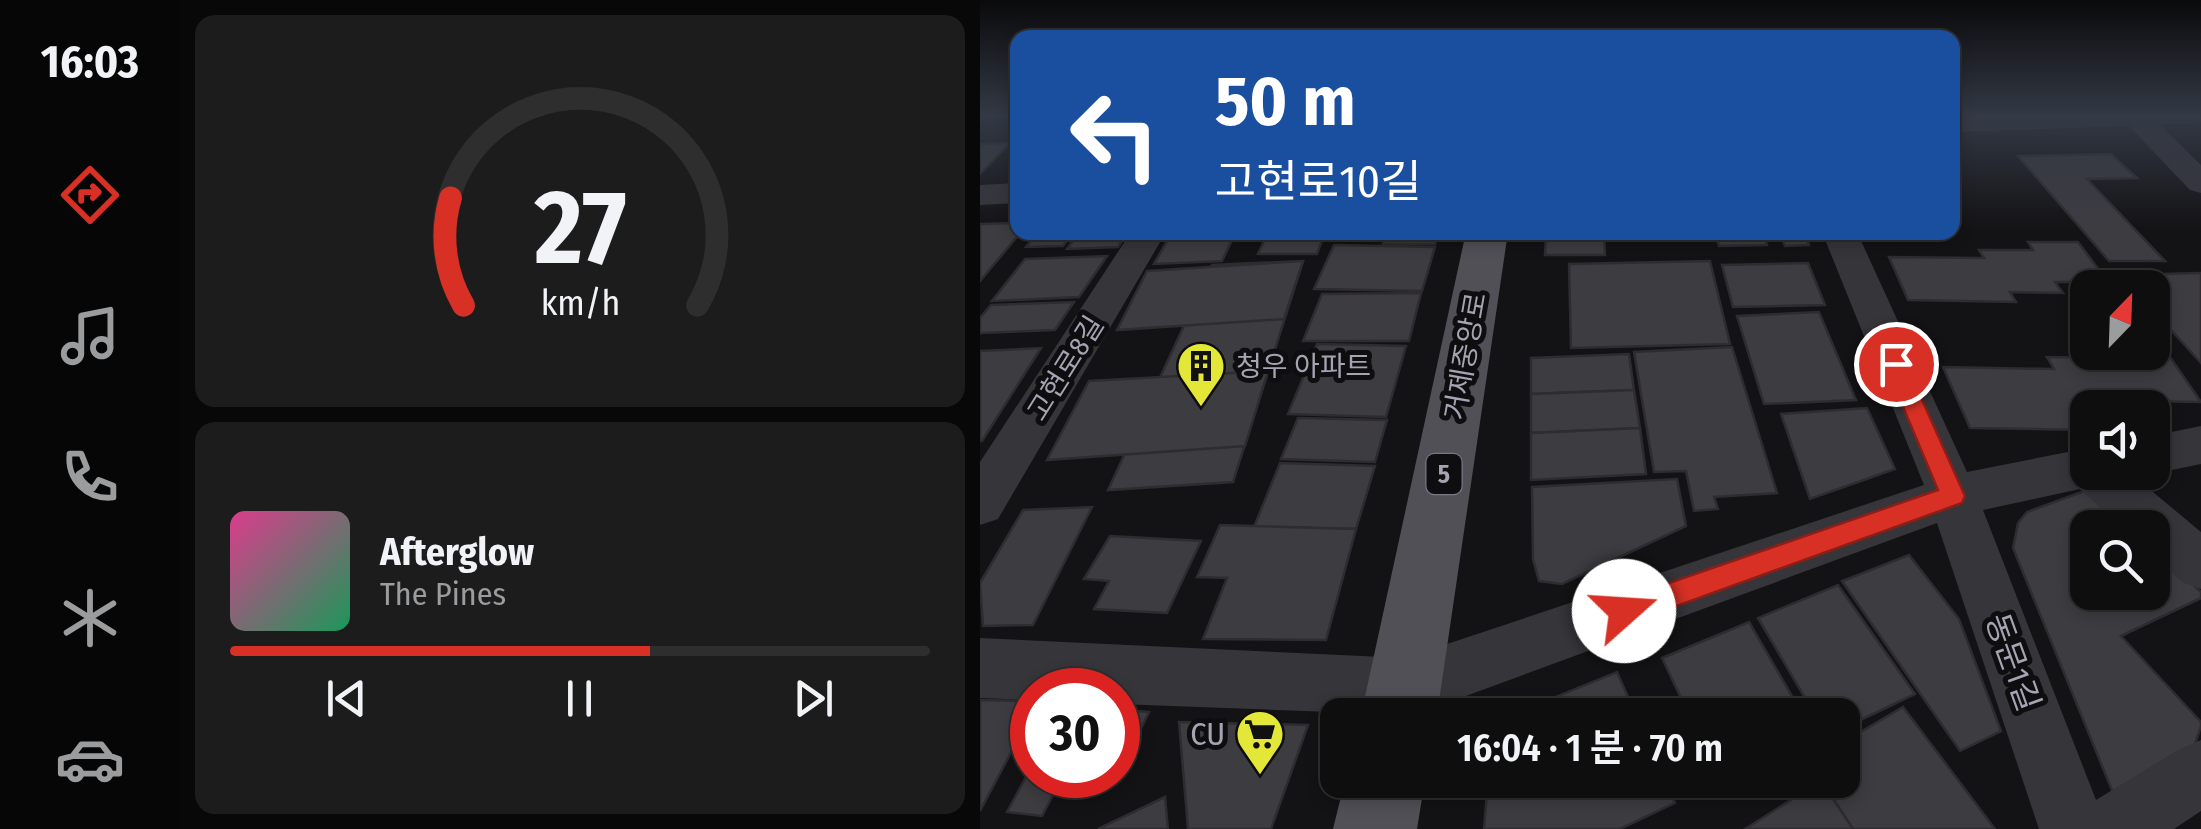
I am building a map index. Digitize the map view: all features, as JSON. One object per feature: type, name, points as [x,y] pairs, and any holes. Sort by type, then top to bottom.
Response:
[{"type":"main road","name":"거제중앙로","points":[[1403,698],[1486,240]]},
{"type":"main road","points":[[1375,829],[1381,798]]},
{"type":"street","points":[[2172,154],[2201,183]]},
{"type":"street","points":[[980,194],[1010,193]]},
{"type":"street","name":"고현로8길","points":[[980,504],[1144,240]]},
{"type":"street","name":"동문1길","points":[[1842,240],[1953,496],[2073,829]]},
{"type":"street","points":[[2170,451],[2201,445]]},
{"type":"street","points":[[1413,698],[1953,496],[2070,472]]},
{"type":"street","points":[[2115,490],[2201,564]]},
{"type":"street","points":[[980,668],[1352,698]]},
{"type":"street","points":[[2112,829],[2201,773]]},
{"type":"building","points":[[980,154],[1000,154],[980,174]]},
{"type":"building","points":[[2111,154],[2137,178],[2087,179],[2165,261],[2109,261],[2018,156]]},
{"type":"building","points":[[1010,223],[1010,240],[1014,240],[980,281],[980,224]]},
{"type":"building","points":[[1032,240],[1067,240],[1063,246],[1026,247]]},
{"type":"building","points":[[1073,240],[1123,240],[1118,247],[1067,249]]},
{"type":"building","points":[[1168,240],[1232,240],[1222,261],[1154,264]]},
{"type":"building","points":[[1264,240],[1322,240],[1317,254],[1258,254]]},
{"type":"building","points":[[1384,240],[1436,240],[1435,244],[1383,244]]},
{"type":"building","points":[[1546,240],[1604,240],[1605,255],[1545,255]]},
{"type":"building","points":[[1717,240],[1765,240],[1767,245],[1719,246]]},
{"type":"building","points":[[1782,240],[1807,240],[1809,245],[1785,246]]},
{"type":"building","points":[[2028,242],[2078,242],[2099,270],[2070,270],[2070,282],[2055,282],[2063,293],[2010,292],[2016,302],[1908,300],[1889,257],[1984,258],[1979,250],[2033,250]]},
{"type":"building","points":[[1334,245],[1435,247],[1422,291],[1314,289]]},
{"type":"building","points":[[1107,256],[1079,297],[992,301],[1025,259]]},
{"type":"building","name":"청우 아파트","points":[[1303,261],[1233,482],[1108,490],[1212,265]]},
{"type":"building","points":[[1303,261],[1284,319],[1117,330],[1147,271]]},
{"type":"building","points":[[1710,261],[1730,344],[1571,348],[1569,264]]},
{"type":"building","points":[[1808,263],[1825,305],[1733,307],[1722,265]]},
{"type":"building","points":[[2201,273],[2201,363],[2170,329],[2170,274]]},
{"type":"building","points":[[1421,293],[1409,341],[1303,341],[1322,294]]},
{"type":"building","points":[[1074,302],[1055,330],[980,333],[980,318],[991,305]]},
{"type":"building","points":[[1819,312],[1856,400],[1764,404],[1737,316]]},
{"type":"building","points":[[1317,344],[1406,346],[1386,417],[1288,414]]},
{"type":"building","points":[[1732,347],[1777,493],[1714,497],[1718,509],[1694,511],[1686,471],[1654,472],[1634,352]]},
{"type":"building","points":[[1041,348],[982,441],[980,441],[980,351]]},
{"type":"building","points":[[1629,354],[1634,390],[1531,394],[1531,358]]},
{"type":"building","points":[[2047,357],[2070,357],[2070,370],[2170,370],[2170,357],[2201,402],[2170,401],[2170,390],[2070,390],[2070,430],[1970,428],[1943,367],[2054,369]]},
{"type":"building","points":[[1268,371],[1245,446],[1047,460],[1089,381]]},
{"type":"building","points":[[1634,390],[1640,428],[1531,433],[1531,394]]},
{"type":"building","points":[[1867,408],[1895,469],[1810,499],[1781,414]]},
{"type":"building","points":[[1298,418],[1387,420],[1375,462],[1281,459]]},
{"type":"building","points":[[1640,428],[1646,474],[1531,480],[1531,433]]},
{"type":"building","points":[[1280,463],[1375,466],[1356,529],[1254,527]]},
{"type":"building","points":[[1677,479],[1686,526],[1562,584],[1539,581],[1533,559],[1532,487]]},
{"type":"building","points":[[2087,490],[2113,510],[2070,510],[2070,610],[2170,610],[2170,564],[2201,592],[2201,598],[2121,636],[2201,726],[2188,766],[2118,805],[2013,548],[2018,523],[2027,512]]},
{"type":"building","points":[[1092,507],[1033,625],[983,626],[980,583],[1023,510]]},
{"type":"building","points":[[1220,525],[1356,529],[1326,640],[1203,639],[1227,578],[1197,577]]},
{"type":"building","points":[[1110,536],[1201,541],[1167,613],[1094,609],[1109,581],[1084,579]]},
{"type":"building","points":[[1909,555],[1959,619],[2001,731],[1960,751],[1842,581]]},
{"type":"building","points":[[1838,585],[1915,694],[1860,720],[1860,698],[1805,698],[1758,618]]},
{"type":"building","points":[[1749,622],[1793,698],[1681,698],[1662,658]]},
{"type":"building","points":[[1617,672],[1628,698],[1553,698]]},
{"type":"building","points":[[980,700],[1010,701],[1010,754],[980,811]]},
{"type":"building","points":[[1903,707],[1995,829],[1853,829],[1833,798],[1860,798],[1860,732]]},
{"type":"building","points":[[1140,711],[1149,712],[1140,730]]},
{"type":"building","points":[[1179,722],[1308,725],[1271,829],[1188,829]]},
{"type":"building","points":[[1165,797],[1168,829],[1098,829]]},
{"type":"building","points":[[1015,798],[1051,798],[1042,816],[1007,812]]},
{"type":"building","points":[[1487,798],[1673,798],[1675,803],[1620,829],[1484,829]]},
{"type":"building","points":[[1794,798],[1832,798],[1853,829],[1745,829]]},
{"type":"place","name":"청우 아파트","points":[[1201,408]]},
{"type":"place","name":"CU","points":[[1260,776]]},
{"type":"route","points":[[1624,611],[1953,496],[1896,364]]}]
